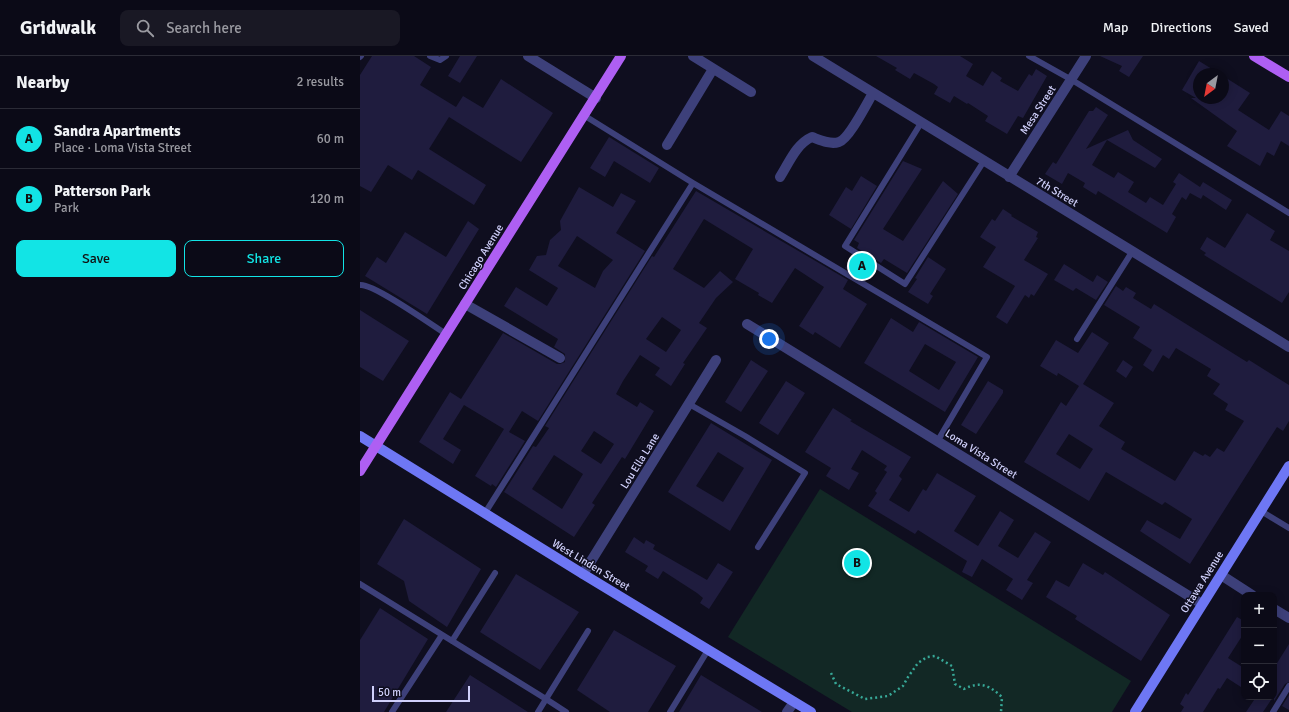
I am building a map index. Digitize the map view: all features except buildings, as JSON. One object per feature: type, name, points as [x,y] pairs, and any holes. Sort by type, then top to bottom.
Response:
[{"type":"main road","name":"Chicago Avenue","points":[[360,471],[585,116],[621,56]]},
{"type":"main road","points":[[1254,56],[1289,77]]},
{"type":"street","points":[[528,56],[596,98]]},
{"type":"street","points":[[693,56],[751,92]]},
{"type":"street","name":"7th Street","points":[[813,56],[1289,347]]},
{"type":"street","name":"Mesa Street","points":[[1009,177],[1086,56]]},
{"type":"street","points":[[667,145],[713,68]]},
{"type":"street","points":[[780,177],[798,147],[804,140],[812,137],[824,142],[841,142],[873,93]]},
{"type":"street","points":[[465,304],[560,358]]},
{"type":"street","name":"Loma Vista Street","points":[[747,324],[1202,604]]},
{"type":"street","name":"Lou Ella Lane","points":[[583,574],[716,360]]},
{"type":"street","name":"West Linden Street","points":[[360,436],[583,574],[811,712]]},
{"type":"street","name":"Ottawa Avenue","points":[[1135,712],[1289,466]]},
{"type":"street","points":[[1220,575],[1247,592]]},
{"type":"street","points":[[1277,611],[1289,618]]},
{"type":"street","points":[[787,712],[794,702]]},
{"type":"lane","points":[[430,56],[440,60],[446,56]]},
{"type":"lane","points":[[1029,56],[1072,80],[1289,212]]},
{"type":"lane","points":[[585,116],[693,183],[987,357],[937,442]]},
{"type":"lane","points":[[921,123],[845,246],[905,284],[984,161]]},
{"type":"lane","points":[[485,513],[693,183]]},
{"type":"lane","points":[[1077,339],[1132,252]]},
{"type":"lane","points":[[360,285],[365,284],[378,291],[446,334]]},
{"type":"lane","points":[[689,404],[805,473],[758,547]]},
{"type":"lane","points":[[1261,511],[1289,528]]},
{"type":"lane","points":[[452,641],[495,573]]},
{"type":"lane","points":[[361,586],[566,712]]},
{"type":"lane","points":[[538,712],[588,631]]},
{"type":"lane","points":[[392,712],[442,635]]},
{"type":"lane","points":[[670,712],[708,650]]},
{"type":"lane","points":[[1273,712],[1289,686]]},
{"type":"path","points":[[831,673],[836,684],[865,699],[888,696],[903,686],[918,663],[927,657],[935,656],[952,666],[955,684],[964,689],[978,684],[985,684],[993,689],[1002,697],[1001,712]]},
{"type":"green space","points":[[820,489],[1131,681],[1112,712],[852,712],[728,637]]},
{"type":"place","name":"Sandra Apartments","points":[[862,266]]},
{"type":"place","name":"Patterson Park","points":[[857,563]]}]
